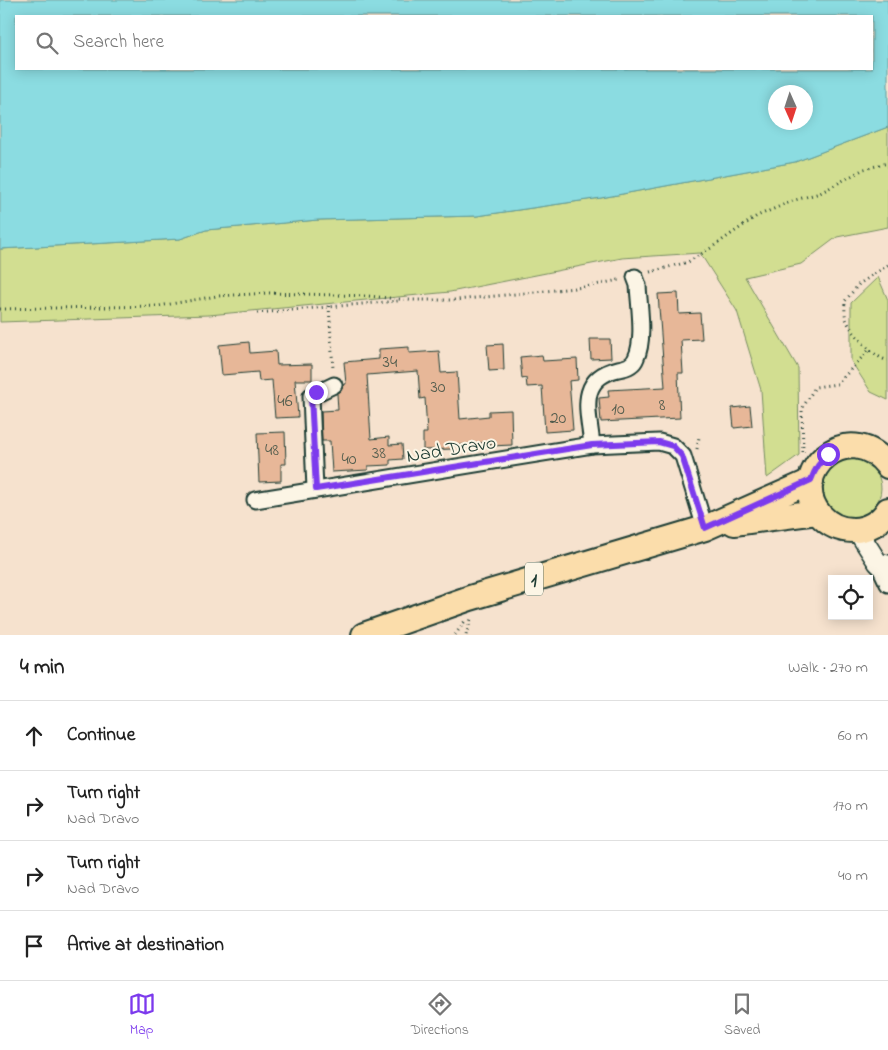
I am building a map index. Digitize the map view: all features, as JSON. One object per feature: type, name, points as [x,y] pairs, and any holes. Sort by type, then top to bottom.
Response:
[{"type":"main road","points":[[884,458],[862,447],[850,446],[839,448],[820,461],[814,470],[810,491],[812,502],[824,520],[845,530],[857,530],[868,527],[887,515]]},
{"type":"main road","name":"1","points":[[364,635],[470,598],[705,528],[811,480]]},
{"type":"main road","name":"1","points":[[705,528],[817,512]]},
{"type":"street","points":[[592,445],[587,397],[590,389],[595,379],[606,372],[629,367],[636,360],[641,344],[638,285],[635,277]]},
{"type":"street","points":[[316,489],[311,396],[334,385]]},
{"type":"street","name":"Nad Dravo","points":[[255,500],[592,445],[659,442],[673,446],[682,456],[705,528]]},
{"type":"street","points":[[857,530],[883,564],[888,584]]},
{"type":"path","points":[[257,313],[408,300],[456,300],[585,287],[635,277],[688,262],[758,216],[795,200],[820,193],[864,169],[888,163]]},
{"type":"path","points":[[888,265],[859,284],[845,301],[847,322],[869,350],[883,360],[888,360]]},
{"type":"path","points":[[0,309],[159,306],[217,296],[270,293],[368,296],[408,300]]},
{"type":"path","points":[[330,306],[334,385]]},
{"type":"path","points":[[803,457],[802,409],[815,386],[837,384],[869,350]]},
{"type":"path","points":[[696,456],[699,437]]},
{"type":"path","points":[[466,635],[472,612]]},
{"type":"green space","points":[[888,127],[888,227],[837,237],[801,264],[745,277],[798,368],[799,455],[767,478],[761,390],[737,311],[700,253],[622,258],[450,292],[209,315],[0,322],[0,249],[180,239],[206,230],[318,220],[477,216],[601,198],[795,162]]},
{"type":"green space","points":[[878,277],[888,300],[888,400],[871,392],[851,361],[851,303]]},
{"type":"green space","points":[[852,459],[863,461],[876,472],[881,488],[879,499],[868,512],[852,517],[841,515],[828,504],[823,488],[825,477],[836,464]]},
{"type":"water","points":[[0,0],[888,0],[888,127],[795,162],[601,198],[477,216],[318,220],[206,230],[180,239],[0,249]]},
{"type":"building","points":[[678,293],[679,314],[700,313],[702,339],[681,340],[683,373],[678,373],[680,418],[601,422],[599,398],[609,397],[608,390],[665,387],[658,294]]},
{"type":"building","points":[[590,339],[610,339],[611,358],[591,359]]},
{"type":"building","points":[[249,342],[250,353],[276,351],[277,365],[312,364],[312,380],[295,380],[298,417],[275,418],[272,380],[259,381],[258,372],[222,375],[219,345]]},
{"type":"building","points":[[503,344],[504,370],[489,371],[487,345]]},
{"type":"building","points":[[409,347],[409,353],[439,351],[441,373],[457,372],[460,419],[489,416],[489,411],[511,410],[512,445],[491,446],[490,442],[451,446],[452,449],[423,450],[423,433],[427,433],[425,398],[420,399],[418,371],[367,375],[371,439],[389,437],[389,445],[402,444],[403,459],[390,460],[390,465],[368,466],[368,470],[332,472],[330,441],[322,441],[321,411],[338,410],[337,394],[341,391],[343,385],[346,384],[344,362],[379,359],[379,349]]},
{"type":"building","points":[[542,355],[543,361],[577,359],[578,380],[569,381],[573,430],[545,432],[542,386],[527,387],[526,378],[522,379],[520,357]]},
{"type":"building","points":[[750,406],[752,426],[734,428],[732,408]]},
{"type":"building","points":[[285,432],[286,464],[281,464],[281,481],[259,482],[257,433]]},
{"type":"route","points":[[316,392],[311,396],[316,489],[592,445],[659,442],[673,446],[682,456],[705,528],[811,480],[814,470],[828,454]]}]
